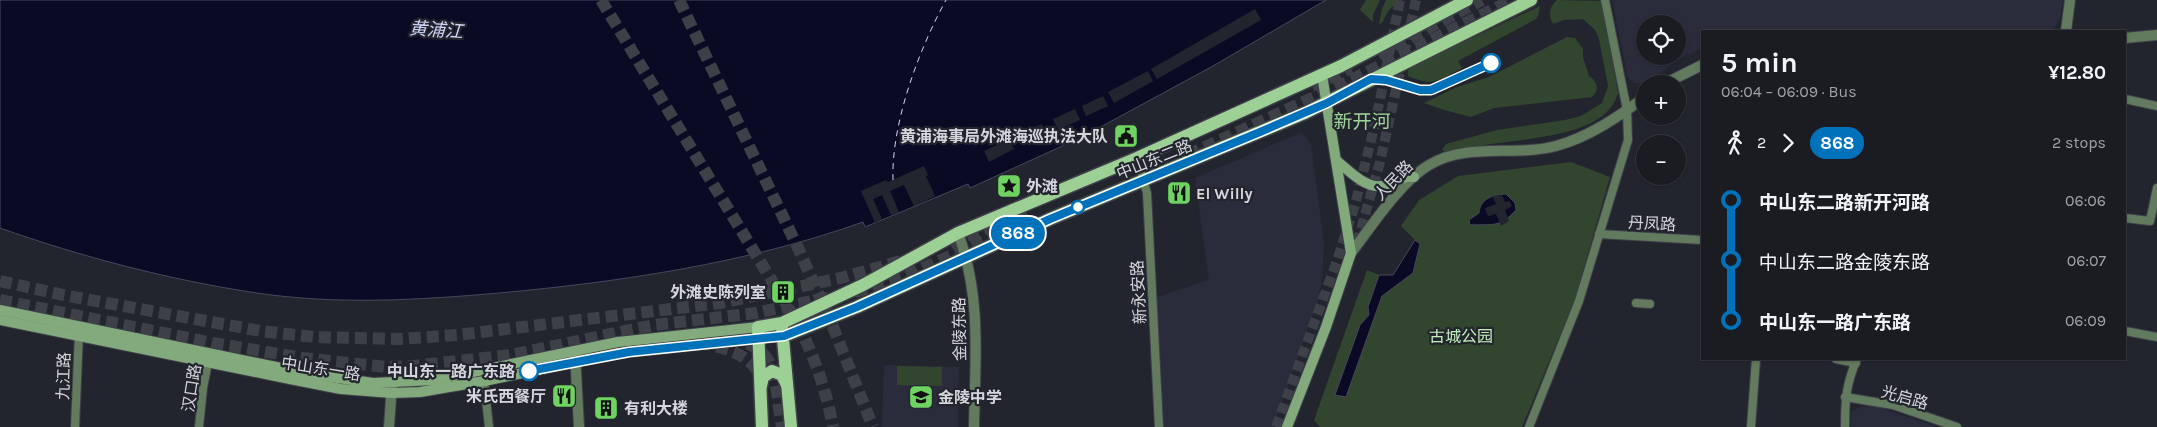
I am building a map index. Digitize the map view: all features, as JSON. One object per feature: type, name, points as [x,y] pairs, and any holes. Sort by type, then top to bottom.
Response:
[{"type":"main road","name":"中山东二路","points":[[783,330],[958,234],[1138,158],[1322,75],[1467,0]]},
{"type":"main road","name":"中山东二路","points":[[783,330],[848,311],[1050,219],[1327,103],[1531,0]]},
{"type":"main road","points":[[1322,75],[1351,253]]},
{"type":"main road","points":[[1337,161],[1369,184],[1381,186],[1405,176],[1414,177]]},
{"type":"main road","name":"人民路","points":[[1287,427],[1326,327],[1351,253]]},
{"type":"main road","name":"中山东一路","points":[[0,310],[79,331]]},
{"type":"main road","name":"中山东一路","points":[[0,320],[79,331],[209,357],[420,392],[484,381],[575,356]]},
{"type":"main road","points":[[762,427],[759,333],[783,330],[791,427]]},
{"type":"main road","name":"中山东一路","points":[[392,388],[575,356],[640,350],[759,333]]},
{"type":"main road","points":[[761,388],[763,377],[772,371],[782,375],[788,386]]},
{"type":"street","points":[[1529,427],[1579,301],[1628,140],[1627,110],[1605,0]]},
{"type":"street","points":[[2066,30],[2070,0]]},
{"type":"street","points":[[2126,38],[2157,35]]},
{"type":"street","points":[[1682,75],[1701,66]]},
{"type":"street","points":[[2126,99],[2157,106]]},
{"type":"street","name":"人民路","points":[[1351,253],[1387,206],[1414,177],[1430,165],[1446,158],[1483,151],[1523,150],[1555,146],[1592,132],[1636,104]]},
{"type":"street","name":"新永安路","points":[[1138,158],[1145,180],[1159,427]]},
{"type":"street","points":[[2126,218],[2150,221],[2157,188]]},
{"type":"street","name":"金陵东路","points":[[958,234],[967,256],[975,301],[974,427]]},
{"type":"street","name":"丹凤路","points":[[1599,234],[1701,240]]},
{"type":"street","points":[[1636,303],[1650,304]]},
{"type":"street","name":"九江路","points":[[75,427],[79,331]]},
{"type":"street","points":[[2126,331],[2157,337]]},
{"type":"street","points":[[575,356],[579,427]]},
{"type":"street","name":"汉口路","points":[[199,427],[203,388],[209,357]]},
{"type":"street","points":[[1751,427],[1756,360]]},
{"type":"street","points":[[1845,427],[1845,397],[1848,380],[1856,361]]},
{"type":"street","points":[[484,381],[489,427]]},
{"type":"street","points":[[389,427],[392,388]]},
{"type":"street","name":"光启路","points":[[1845,397],[1893,406],[1957,427]]},
{"type":"shaded area","points":[[1612,0],[2063,0],[2059,21],[2053,30],[1701,30],[1701,48],[1686,56],[1686,15],[1636,15],[1636,65],[1671,65],[1658,75],[1636,75],[1636,83],[1628,78]]},
{"type":"shaded area","points":[[1302,132],[1311,144],[1324,244],[1322,278],[1318,301],[1273,427],[1161,427],[1155,298],[1209,280],[1195,178]]},
{"type":"shaded area","name":"金陵中学","points":[[884,365],[959,367],[958,427],[882,427]]},
{"type":"shaded area","points":[[1875,406],[1937,427],[1851,427],[1850,413],[1860,407]]},
{"type":"green space","points":[[1366,0],[1380,0],[1373,15],[1373,22],[1360,10]]},
{"type":"green space","points":[[1386,0],[1403,0],[1390,9],[1383,22],[1379,24],[1382,9]]},
{"type":"green space","points":[[1557,0],[1602,1],[1618,93],[1608,110],[1592,123],[1570,131],[1544,137],[1467,148],[1448,154],[1442,150],[1446,144],[1497,130],[1581,116],[1602,103],[1608,86],[1599,39],[1595,30],[1583,19],[1564,20],[1553,24],[1550,11],[1552,5]]},
{"type":"green space","points":[[1540,6],[1536,19],[1458,61],[1462,68],[1447,76],[1430,82],[1408,76],[1408,70],[1421,62]]},
{"type":"green space","points":[[1567,37],[1575,38],[1583,49],[1583,57],[1589,76],[1594,80],[1597,88],[1592,97],[1494,108],[1471,117],[1424,103],[1457,87],[1489,77]]},
{"type":"green space","name":"古城公园","points":[[1571,162],[1610,177],[1575,299],[1522,427],[1320,427],[1314,420],[1367,270],[1379,275],[1393,275],[1415,240],[1401,226],[1419,200],[1458,176]]},
{"type":"green space","points":[[897,366],[942,367],[942,386],[897,385]]},
{"type":"water","name":"黄浦江","points":[[0,0],[1326,0],[1213,66],[1082,137],[970,188],[968,184],[865,227],[863,222],[775,249],[729,260],[637,277],[439,298],[348,300],[287,297],[224,288],[94,258],[0,228]]},
{"type":"water","points":[[1506,194],[1515,203],[1516,210],[1510,216],[1496,224],[1470,225],[1469,220],[1479,213],[1482,204],[1488,198]]},
{"type":"water","points":[[1415,240],[1420,244],[1413,273],[1382,296],[1346,397],[1335,395],[1360,325],[1369,315],[1368,307],[1379,275],[1393,275]]},
{"type":"pier","points":[[1255,9],[1261,20],[1157,79],[1151,69]]},
{"type":"pier","points":[[1148,71],[1153,81],[1114,103],[1108,92]]},
{"type":"pier","points":[[1103,96],[1108,106],[1086,116],[1082,106]]},
{"type":"pier","points":[[1075,109],[1080,120],[1058,130],[1053,119]]},
{"type":"pier","points":[[1042,124],[1046,134],[1025,144],[1021,133]]},
{"type":"pier","points":[[1009,139],[1014,149],[989,162],[984,151]]},
{"type":"pier","points":[[924,166],[928,175],[926,176],[935,196],[914,206],[904,185],[890,191],[899,212],[891,215],[882,195],[873,199],[882,219],[875,223],[861,191],[886,180],[888,182]]},
{"type":"pier","points":[[1502,195],[1505,202],[1509,201],[1512,206],[1505,210],[1509,221],[1501,226],[1496,214],[1488,216],[1485,208],[1496,204],[1492,196]]},
{"type":"ferry route","points":[[893,180],[897,135],[909,87],[926,41],[946,0]]},
{"type":"tunnel","points":[[601,0],[797,322],[819,373],[833,427]]},
{"type":"tunnel","points":[[679,0],[799,250],[831,322],[873,427]]},
{"type":"tunnel","points":[[1276,427],[1337,261],[1355,205],[1375,124],[1400,0]]},
{"type":"tunnel","points":[[1357,243],[1380,162],[1416,0]]},
{"type":"tunnel","points":[[1378,54],[1482,0]]},
{"type":"tunnel","points":[[1188,155],[1343,84],[1512,0]]},
{"type":"tunnel","points":[[1312,86],[1351,68]]},
{"type":"tunnel","points":[[950,243],[1026,211]]},
{"type":"tunnel","points":[[855,292],[871,288],[929,266],[1036,219]]},
{"type":"tunnel","points":[[0,281],[63,295],[261,331],[314,337],[400,339],[457,335],[720,303],[841,278],[901,261]]},
{"type":"tunnel","points":[[0,300],[213,343],[303,358],[386,367],[413,366],[511,355],[654,325],[756,313],[831,297]]},
{"type":"tunnel","points":[[714,331],[736,338],[752,346],[763,354],[770,363],[774,374],[782,427]]},
{"type":"tunnel","points":[[663,340],[705,344],[734,352],[746,359],[755,368],[761,379]]},
{"type":"bus line","name":"868","points":[[529,371],[619,353],[784,336],[857,307],[1050,219],[1327,103],[1371,79],[1386,80],[1425,91],[1491,63]]},
{"type":"place","name":"黄浦海事局外滩海巡执法大队","points":[[1126,136]]},
{"type":"place","name":"外滩","points":[[1009,186]]},
{"type":"place","name":"El Willy","points":[[1179,193]]},
{"type":"place","name":"外滩史陈列室","points":[[783,292]]},
{"type":"place","name":"中山东一路广东路","points":[[529,371]]},
{"type":"place","name":"米氏西餐厅","points":[[564,396]]},
{"type":"place","name":"金陵中学","points":[[921,397]]},
{"type":"place","name":"有利大楼","points":[[606,408]]},
{"type":"district","name":"新开河","points":[[1362,121]]}]
